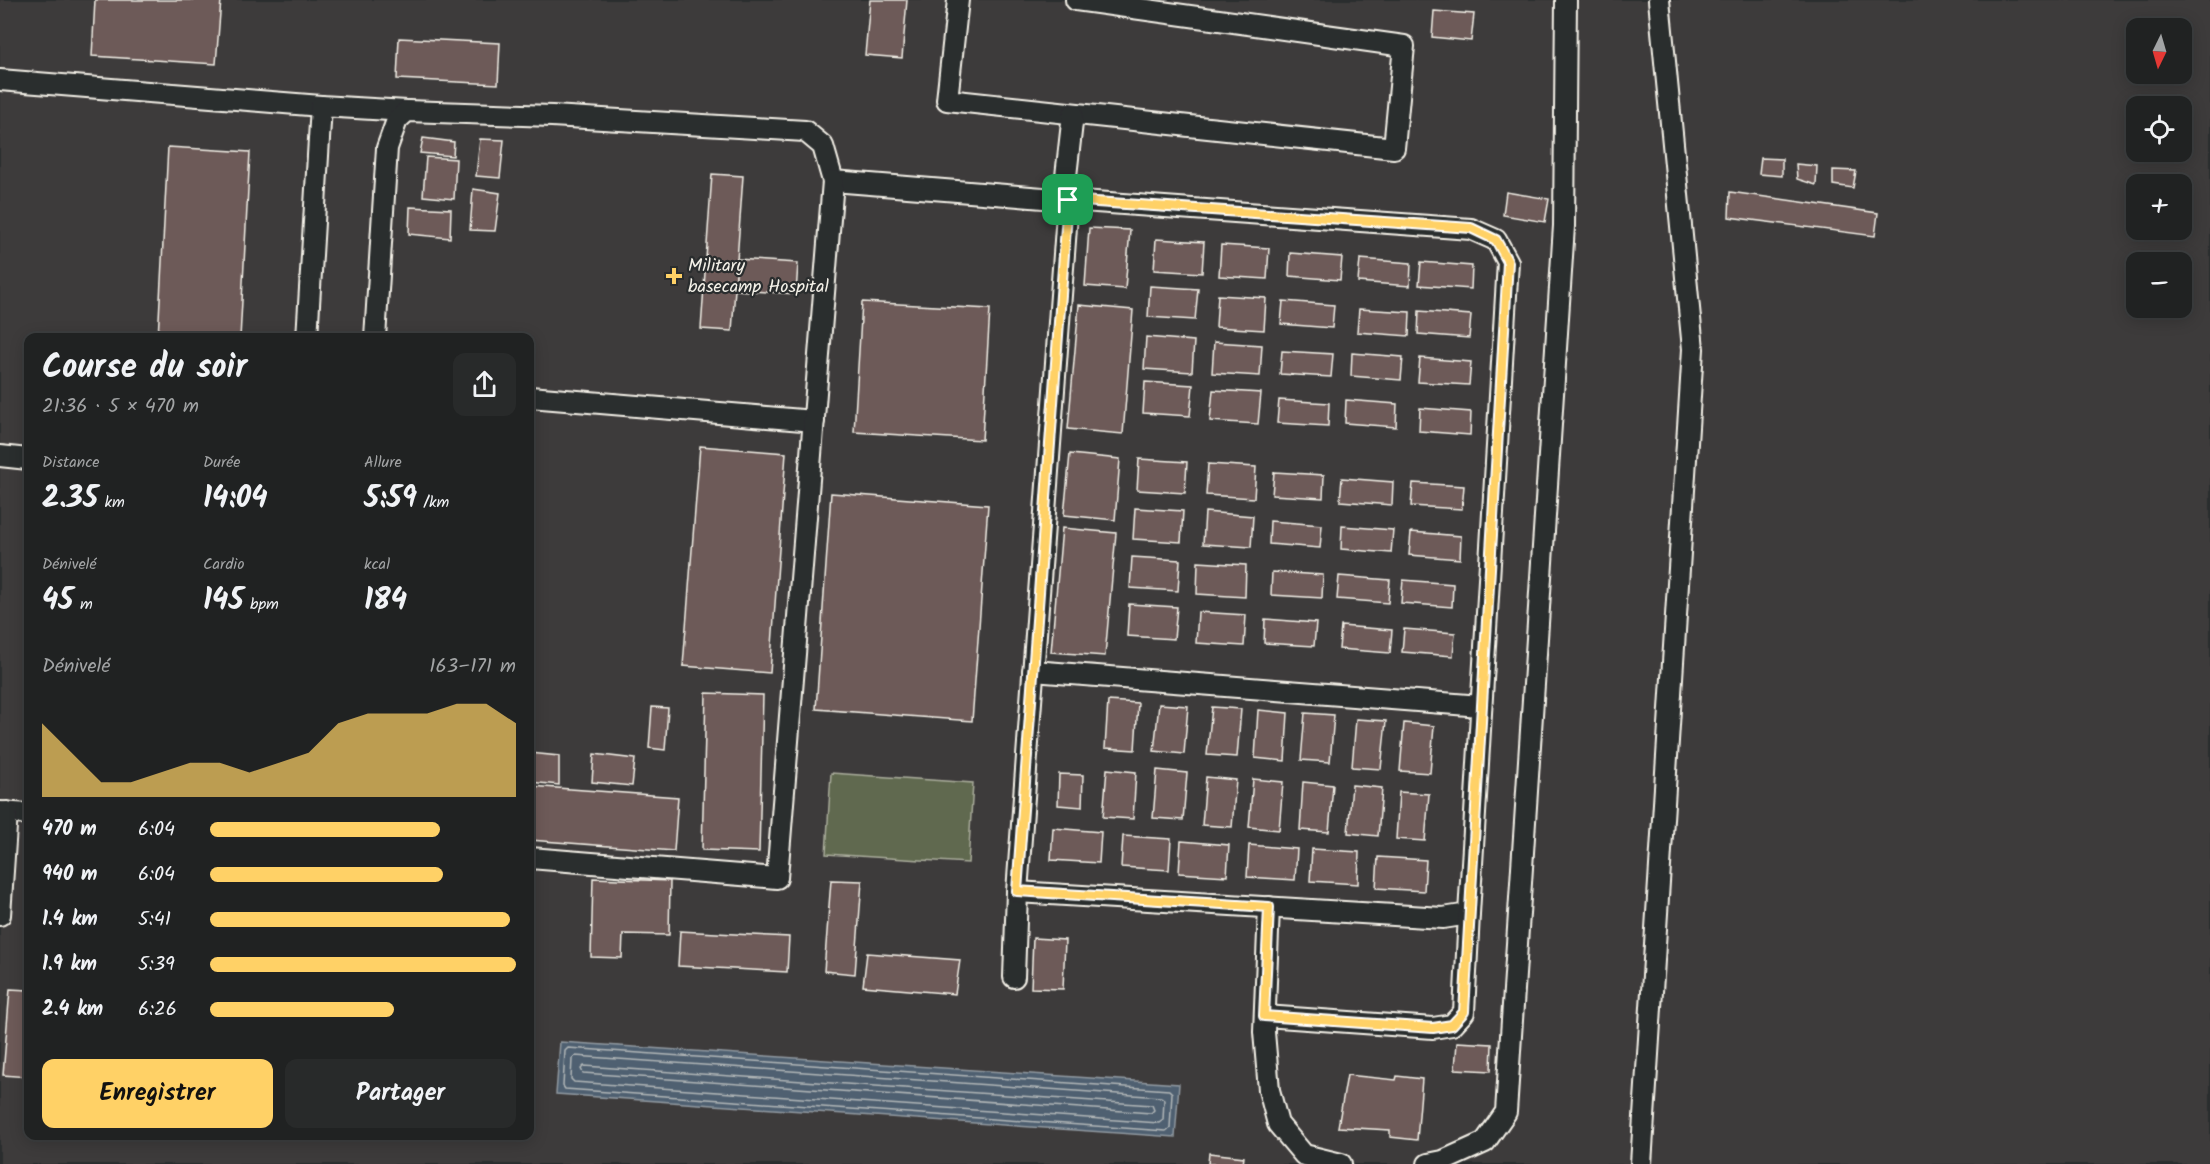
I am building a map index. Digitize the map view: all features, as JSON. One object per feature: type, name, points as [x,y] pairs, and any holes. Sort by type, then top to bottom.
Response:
[{"type":"lane","points":[[958,0],[947,100],[1394,148],[1404,46],[1077,0]]},
{"type":"lane","points":[[1428,1164],[1443,1161],[1485,1142],[1506,1112],[1564,226],[1566,0]]},
{"type":"lane","points":[[1641,1164],[1693,349],[1659,0]]},
{"type":"lane","points":[[0,80],[321,106],[552,116],[805,131],[823,146],[833,181],[777,878],[534,858]]},
{"type":"lane","points":[[307,333],[321,106]]},
{"type":"lane","points":[[375,333],[387,148],[396,120],[407,111]]},
{"type":"lane","points":[[1014,977],[1017,891],[1068,200],[1066,176],[1073,114]]},
{"type":"lane","points":[[833,181],[1471,228],[1496,240],[1508,262],[1464,1012],[1452,1025],[1433,1028],[1264,1016]]},
{"type":"lane","points":[[534,397],[814,421]]},
{"type":"lane","points":[[0,456],[24,459]]},
{"type":"lane","points":[[1033,671],[1481,706]]},
{"type":"lane","points":[[0,915],[3,812],[24,814]]},
{"type":"lane","points":[[1017,891],[1443,918],[1469,914]]},
{"type":"lane","points":[[1269,907],[1264,1032],[1269,1090],[1278,1124],[1304,1155],[1341,1164]]},
{"type":"shaded area","points":[[0,0],[2210,0],[2210,1164],[0,1164]]},
{"type":"green space","points":[[831,773],[973,783],[968,863],[826,854]]},
{"type":"water","points":[[560,1042],[1179,1084],[1175,1137],[556,1094]]},
{"type":"building","points":[[95,0],[221,0],[216,64],[92,56]]},
{"type":"building","points":[[870,0],[907,0],[902,58],[865,55]]},
{"type":"building","points":[[1434,11],[1474,14],[1471,41],[1432,37]]},
{"type":"building","points":[[399,38],[500,43],[498,84],[397,79]]},
{"type":"building","points":[[423,138],[454,142],[453,156],[420,153]]},
{"type":"building","points":[[480,139],[504,140],[500,178],[476,176]]},
{"type":"building","points":[[168,147],[250,152],[240,333],[158,333]]},
{"type":"building","points":[[426,157],[456,159],[454,199],[423,196]]},
{"type":"building","points":[[1761,158],[1782,159],[1782,176],[1759,174]]},
{"type":"building","points":[[1796,164],[1817,166],[1816,185],[1797,179]]},
{"type":"building","points":[[1833,170],[1856,171],[1853,188],[1833,185]]},
{"type":"building","points":[[712,174],[743,176],[732,331],[701,329]]},
{"type":"building","points":[[473,189],[500,193],[495,231],[470,230]]},
{"type":"building","points":[[1506,192],[1549,199],[1545,222],[1503,215]]},
{"type":"building","points":[[1730,192],[1878,213],[1875,236],[1729,217]]},
{"type":"building","points":[[410,207],[451,209],[450,238],[409,234]]},
{"type":"building","points":[[1089,228],[1130,230],[1125,289],[1085,286]]},
{"type":"building","points":[[1156,239],[1204,242],[1202,273],[1154,270]]},
{"type":"building","points":[[1221,245],[1269,248],[1267,279],[1219,276]]},
{"type":"building","points":[[1290,253],[1342,257],[1340,280],[1289,276]]},
{"type":"building","points":[[737,259],[798,263],[796,294],[735,290]]},
{"type":"building","points":[[1360,259],[1411,263],[1410,286],[1358,282]]},
{"type":"building","points":[[1421,262],[1472,266],[1471,289],[1419,285]]},
{"type":"building","points":[[1150,286],[1198,289],[1195,320],[1148,317]]},
{"type":"building","points":[[1218,295],[1266,298],[1264,330],[1216,327]]},
{"type":"building","points":[[1283,301],[1334,305],[1332,328],[1281,324]]},
{"type":"building","points":[[862,302],[990,309],[982,440],[854,432]]},
{"type":"building","points":[[1079,305],[1133,310],[1123,434],[1068,429]]},
{"type":"building","points":[[1359,309],[1410,312],[1409,336],[1357,332]]},
{"type":"building","points":[[1419,311],[1471,315],[1469,338],[1418,334]]},
{"type":"building","points":[[1146,337],[1194,341],[1192,372],[1144,369]]},
{"type":"building","points":[[1214,342],[1262,345],[1260,376],[1212,373]]},
{"type":"building","points":[[1282,351],[1333,354],[1331,377],[1280,374]]},
{"type":"building","points":[[1352,353],[1403,357],[1401,380],[1351,376]]},
{"type":"building","points":[[1420,358],[1471,362],[1469,385],[1418,382]]},
{"type":"building","points":[[1145,382],[1193,385],[1190,416],[1143,413]]},
{"type":"building","points":[[1213,390],[1261,393],[1258,424],[1210,421]]},
{"type":"building","points":[[1279,400],[1329,403],[1328,426],[1277,423]]},
{"type":"building","points":[[1346,400],[1397,404],[1396,427],[1345,423]]},
{"type":"building","points":[[1420,408],[1471,412],[1470,435],[1419,431]]},
{"type":"building","points":[[700,446],[786,453],[770,673],[683,666]]},
{"type":"building","points":[[1070,454],[1120,459],[1115,520],[1064,515]]},
{"type":"building","points":[[1139,459],[1187,462],[1185,493],[1137,490]]},
{"type":"building","points":[[1208,464],[1256,467],[1254,498],[1206,495]]},
{"type":"building","points":[[1274,472],[1324,475],[1323,498],[1272,495]]},
{"type":"building","points":[[1342,478],[1393,482],[1392,505],[1340,501]]},
{"type":"building","points":[[1413,483],[1464,486],[1462,509],[1411,506]]},
{"type":"building","points":[[831,493],[988,505],[972,721],[816,709]]},
{"type":"building","points":[[1135,508],[1183,511],[1181,542],[1133,539]]},
{"type":"building","points":[[1205,512],[1253,516],[1251,547],[1203,544]]},
{"type":"building","points":[[1270,521],[1322,525],[1320,548],[1269,544]]},
{"type":"building","points":[[1342,526],[1393,530],[1391,553],[1341,549]]},
{"type":"building","points":[[1062,528],[1116,533],[1105,656],[1051,652]]},
{"type":"building","points":[[1411,532],[1461,536],[1460,559],[1409,555]]},
{"type":"building","points":[[1132,557],[1180,560],[1178,591],[1130,588]]},
{"type":"building","points":[[1198,562],[1246,565],[1245,597],[1197,594]]},
{"type":"building","points":[[1272,572],[1323,575],[1322,598],[1271,595]]},
{"type":"building","points":[[1339,576],[1390,580],[1388,603],[1337,599]]},
{"type":"building","points":[[1403,580],[1453,584],[1452,607],[1401,603]]},
{"type":"building","points":[[1129,604],[1177,607],[1174,639],[1127,636]]},
{"type":"building","points":[[1198,612],[1246,615],[1244,646],[1196,643]]},
{"type":"building","points":[[1265,619],[1316,623],[1314,646],[1264,643]]},
{"type":"building","points":[[1341,626],[1392,630],[1390,653],[1339,649]]},
{"type":"building","points":[[1404,629],[1455,633],[1453,656],[1402,652]]},
{"type":"building","points":[[706,693],[763,695],[759,852],[702,850]]},
{"type":"building","points":[[1108,701],[1138,703],[1135,750],[1105,748]]},
{"type":"building","points":[[1159,704],[1188,706],[1184,754],[1154,751]]},
{"type":"building","points":[[652,707],[668,708],[665,750],[649,748]]},
{"type":"building","points":[[1212,707],[1241,709],[1237,757],[1207,755]]},
{"type":"building","points":[[1258,710],[1288,713],[1285,761],[1255,758]]},
{"type":"building","points":[[1305,713],[1334,715],[1330,762],[1301,760]]},
{"type":"building","points":[[1356,719],[1386,721],[1381,769],[1352,767]]},
{"type":"building","points":[[1404,723],[1434,726],[1430,773],[1400,771]]},
{"type":"building","points":[[534,753],[559,756],[559,785],[534,782]]},
{"type":"building","points":[[594,754],[635,759],[632,786],[592,782]]},
{"type":"building","points":[[1107,769],[1136,772],[1133,819],[1103,817]]},
{"type":"building","points":[[1157,770],[1187,773],[1183,820],[1153,818]]},
{"type":"building","points":[[1059,774],[1083,775],[1082,807],[1058,805]]},
{"type":"building","points":[[1206,777],[1236,780],[1232,827],[1202,825]]},
{"type":"building","points":[[1253,779],[1283,782],[1279,830],[1249,827]]},
{"type":"building","points":[[1303,782],[1333,785],[1329,832],[1300,830]]},
{"type":"building","points":[[1352,785],[1382,788],[1378,836],[1348,833]]},
{"type":"building","points":[[534,786],[678,797],[674,851],[534,840]]},
{"type":"building","points":[[1399,792],[1429,794],[1425,841],[1396,839]]},
{"type":"building","points":[[1053,828],[1101,832],[1099,863],[1051,860]]},
{"type":"building","points":[[1123,836],[1171,839],[1169,870],[1121,867]]},
{"type":"building","points":[[1181,841],[1229,845],[1227,876],[1179,873]]},
{"type":"building","points":[[1249,845],[1297,849],[1295,880],[1247,877]]},
{"type":"building","points":[[1312,849],[1359,852],[1358,884],[1310,881]]},
{"type":"building","points":[[1378,857],[1426,860],[1424,891],[1376,888]]},
{"type":"building","points":[[593,878],[670,881],[669,935],[623,934],[622,958],[591,957]]},
{"type":"building","points":[[831,880],[862,881],[855,974],[824,971]]},
{"type":"building","points":[[680,931],[789,937],[787,972],[678,966]]},
{"type":"building","points":[[1033,938],[1065,940],[1063,989],[1031,988]]},
{"type":"building","points":[[867,953],[960,960],[955,994],[863,986]]},
{"type":"building","points":[[10,989],[24,990],[24,1077],[3,1075]]},
{"type":"building","points":[[1457,1042],[1492,1044],[1491,1071],[1455,1069]]},
{"type":"building","points":[[1347,1075],[1396,1080],[1397,1076],[1422,1079],[1417,1140],[1390,1137],[1390,1130],[1338,1127]]},
{"type":"building","points":[[1209,1153],[1244,1157],[1243,1164],[1208,1164]]},
{"type":"place","name":"Military basecamp Hospital","points":[[674,276]]},
{"type":"route","points":[[1068,200],[1471,228],[1496,240],[1508,262],[1464,1012],[1452,1025],[1433,1028],[1264,1016],[1269,907],[1017,891],[1068,200]]}]
